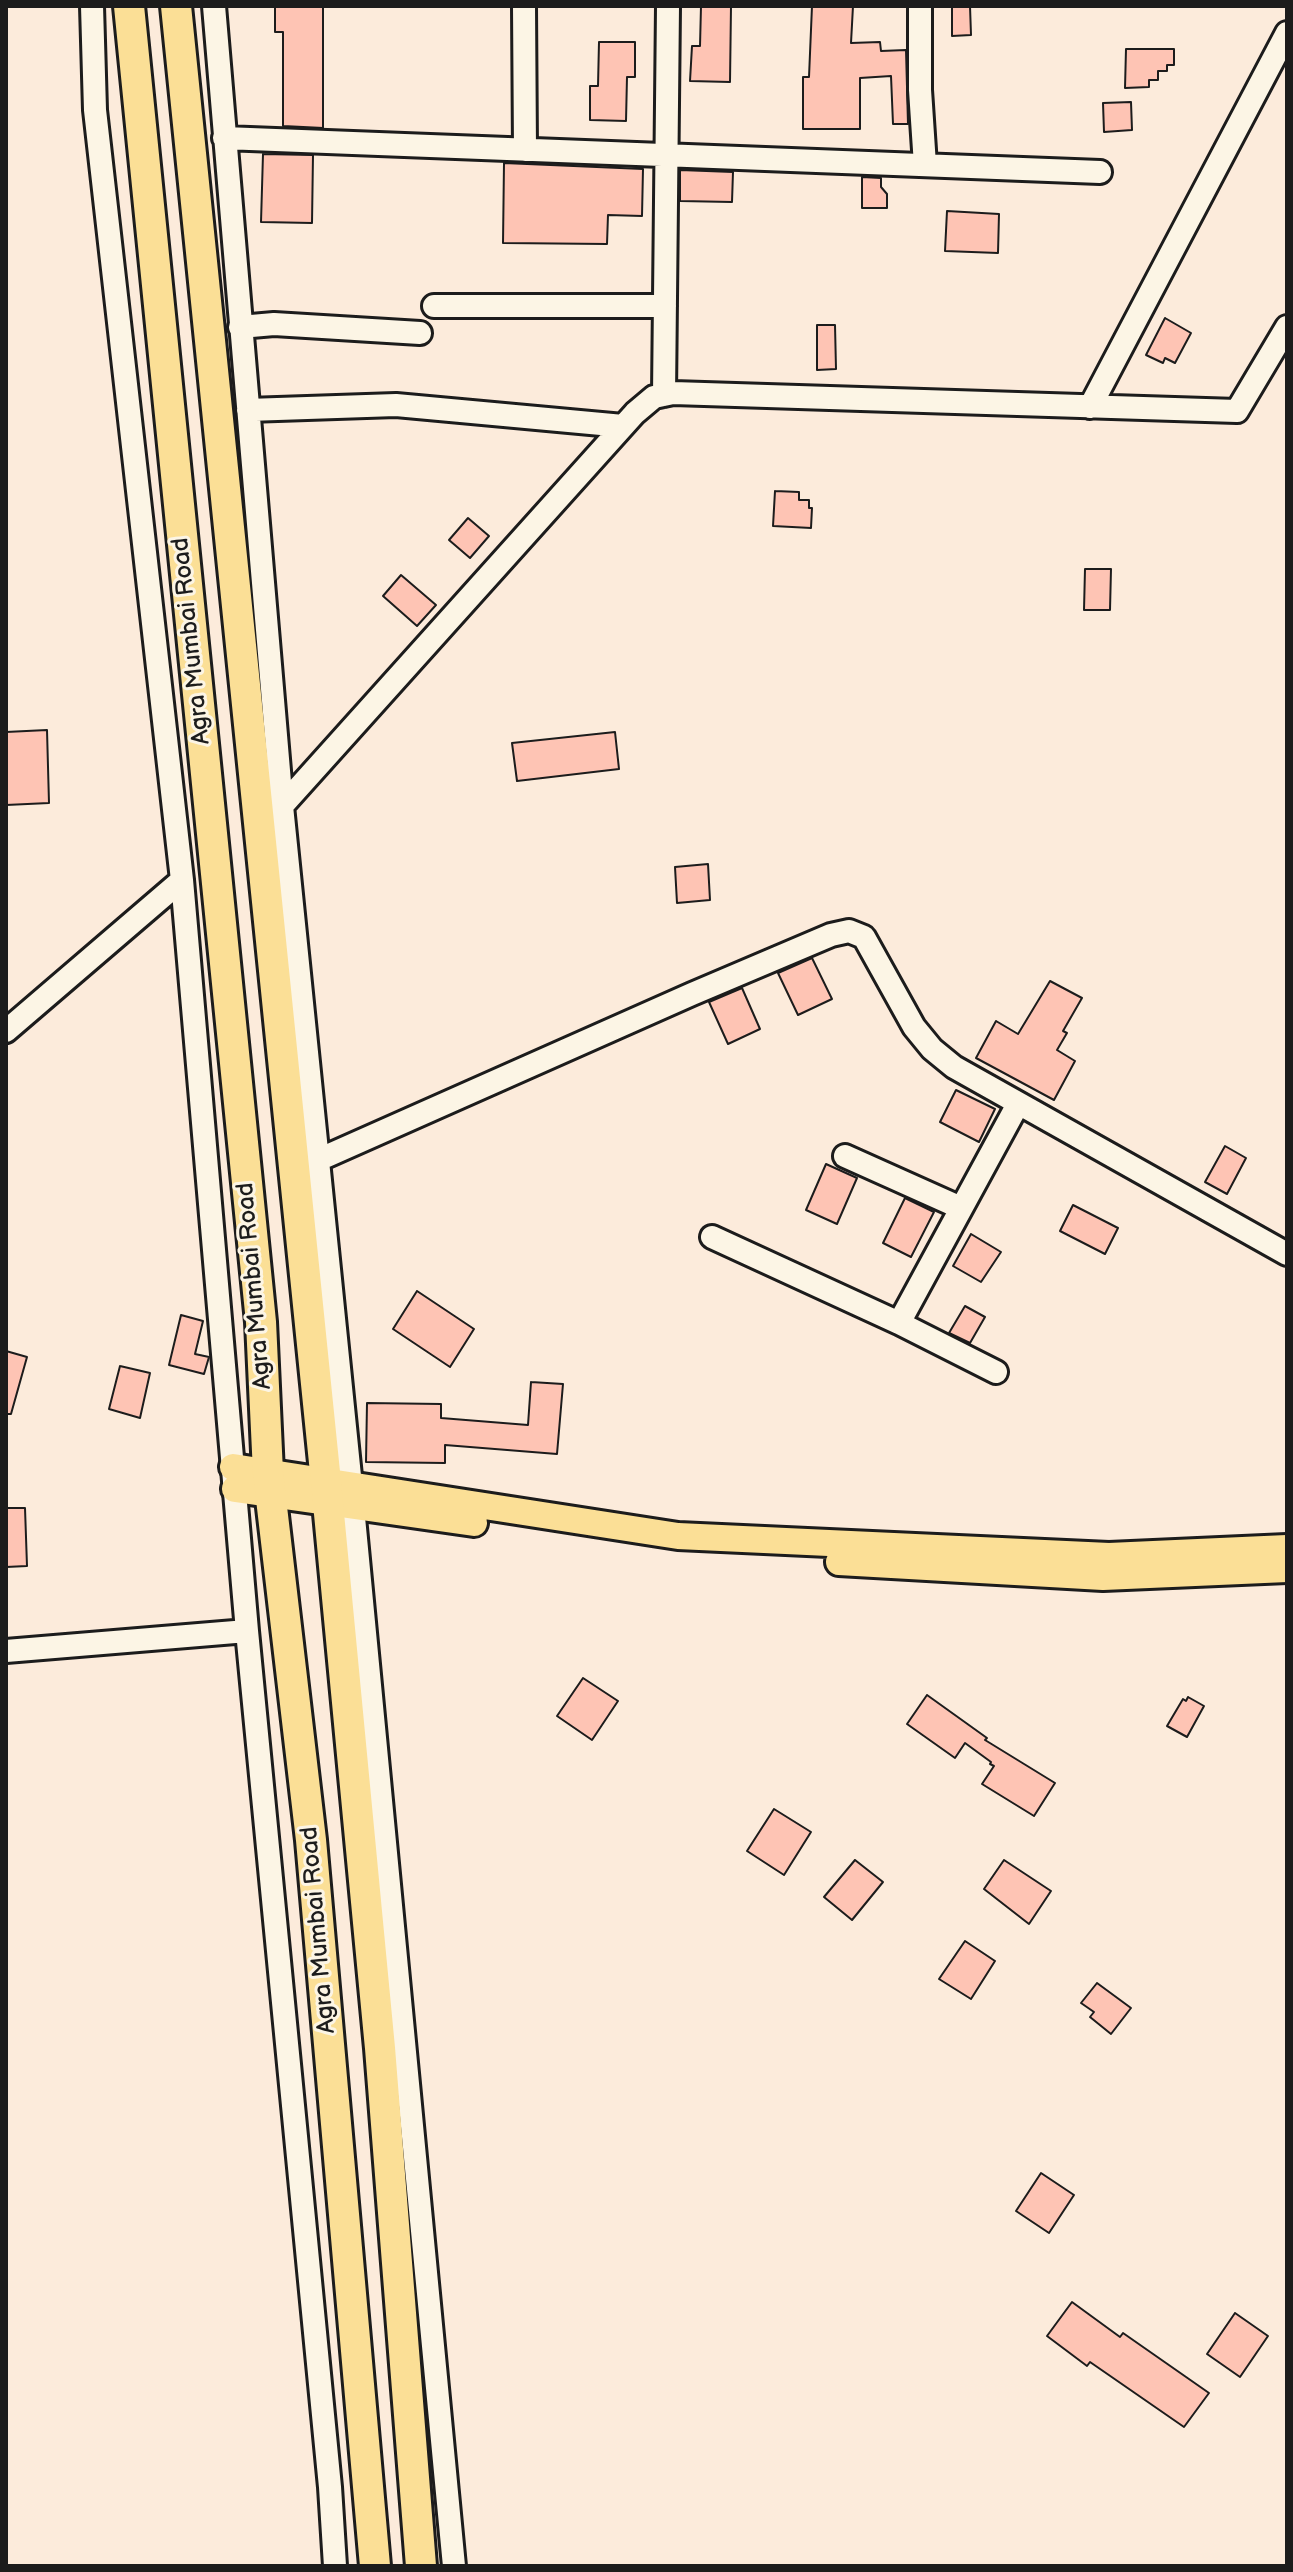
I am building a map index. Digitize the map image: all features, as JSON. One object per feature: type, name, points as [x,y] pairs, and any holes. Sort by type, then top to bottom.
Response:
[{"type":"highway","name":"Agra Mumbai Road","points":[[129,6],[259,1307],[269,1484],[311,1840],[375,2566]]},
{"type":"highway","name":"Agra Mumbai Road","points":[[176,6],[245,707],[339,1494],[421,2566]]},
{"type":"main road","points":[[234,1478],[678,1536],[1109,1556],[1287,1548]]},
{"type":"main road","points":[[339,1494],[673,1552],[1103,1577],[1287,1569]]},
{"type":"street","points":[[92,6],[95,110],[182,880],[247,1631],[330,2487],[335,2566]]},
{"type":"street","points":[[214,6],[282,806],[318,1160],[339,1494],[454,2566]]},
{"type":"street","points":[[524,6],[525,150]]},
{"type":"street","points":[[664,395],[668,6]]},
{"type":"street","points":[[920,6],[920,90],[925,165]]},
{"type":"street","points":[[1090,407],[1287,33]]},
{"type":"street","points":[[224,138],[1100,172]]},
{"type":"street","points":[[434,306],[665,306]]},
{"type":"street","points":[[240,327],[274,324],[420,333]]},
{"type":"street","points":[[282,806],[623,426],[654,397],[688,393],[1237,411],[1287,327]]},
{"type":"street","points":[[248,410],[396,405],[623,426]]},
{"type":"street","points":[[6,1031],[182,880]]},
{"type":"street","points":[[318,1160],[692,994],[831,935],[849,931],[864,937],[914,1027],[932,1049],[954,1067],[1287,1254]]},
{"type":"street","points":[[899,1323],[1018,1104]]},
{"type":"street","points":[[845,1156],[961,1208]]},
{"type":"street","points":[[712,1237],[899,1323],[996,1372]]},
{"type":"street","points":[[6,1651],[247,1631]]},
{"type":"building","points":[[275,6],[323,6],[323,128],[283,126],[283,32],[275,32]]},
{"type":"building","points":[[701,6],[731,6],[730,82],[690,81],[692,46],[700,46]]},
{"type":"building","points":[[812,6],[853,6],[851,43],[880,42],[881,51],[906,50],[908,124],[893,124],[891,76],[860,78],[860,129],[803,129],[803,77],[809,77]]},
{"type":"building","points":[[952,6],[970,6],[971,35],[952,36]]},
{"type":"building","points":[[599,42],[635,42],[635,77],[627,77],[626,121],[590,120],[590,86],[598,86]]},
{"type":"building","points":[[1126,49],[1174,49],[1174,65],[1167,65],[1167,71],[1158,71],[1158,80],[1149,80],[1149,87],[1125,88]]},
{"type":"building","points":[[1131,102],[1132,130],[1104,132],[1103,103]]},
{"type":"building","points":[[263,154],[313,155],[312,223],[261,222]]},
{"type":"building","points":[[504,163],[643,169],[642,216],[608,215],[607,244],[503,243]]},
{"type":"building","points":[[680,170],[733,172],[732,202],[680,201]]},
{"type":"building","points":[[862,177],[881,178],[881,187],[887,194],[887,208],[862,208]]},
{"type":"building","points":[[947,211],[999,214],[998,253],[945,251]]},
{"type":"building","points":[[1165,318],[1191,333],[1175,363],[1165,358],[1163,363],[1146,355]]},
{"type":"building","points":[[817,325],[835,325],[836,369],[817,370]]},
{"type":"building","points":[[775,491],[799,492],[799,500],[809,500],[809,508],[812,508],[811,528],[773,526]]},
{"type":"building","points":[[468,518],[489,536],[470,558],[449,540]]},
{"type":"building","points":[[1085,569],[1111,569],[1110,610],[1084,610]]},
{"type":"building","points":[[401,575],[436,605],[417,626],[383,596]]},
{"type":"building","points":[[47,730],[49,803],[6,805],[6,732]]},
{"type":"building","points":[[615,732],[619,769],[517,781],[512,743]]},
{"type":"building","points":[[708,864],[710,900],[677,903],[675,867]]},
{"type":"building","points":[[812,958],[832,999],[798,1015],[778,973]]},
{"type":"building","points":[[1050,981],[1082,998],[1063,1031],[1067,1033],[1057,1050],[1075,1061],[1054,1100],[976,1058],[996,1021],[1018,1034]]},
{"type":"building","points":[[742,988],[760,1029],[728,1044],[709,1002]]},
{"type":"building","points":[[956,1090],[995,1109],[979,1142],[940,1122]]},
{"type":"building","points":[[1225,1146],[1246,1158],[1227,1194],[1205,1182]]},
{"type":"building","points":[[826,1164],[857,1178],[837,1224],[806,1210]]},
{"type":"building","points":[[905,1198],[934,1212],[911,1257],[883,1243]]},
{"type":"building","points":[[1073,1205],[1118,1228],[1105,1254],[1060,1231]]},
{"type":"building","points":[[971,1234],[1001,1252],[981,1282],[953,1266]]},
{"type":"building","points":[[417,1291],[474,1329],[450,1367],[393,1329]]},
{"type":"building","points":[[965,1306],[985,1317],[970,1343],[949,1333]]},
{"type":"building","points":[[181,1315],[203,1321],[195,1354],[209,1357],[204,1374],[169,1365]]},
{"type":"building","points":[[6,1351],[27,1357],[11,1414],[6,1414]]},
{"type":"building","points":[[120,1366],[150,1373],[140,1418],[109,1409]]},
{"type":"building","points":[[531,1382],[563,1384],[557,1454],[445,1445],[445,1463],[366,1462],[367,1403],[441,1404],[441,1418],[528,1425]]},
{"type":"building","points":[[6,1508],[25,1508],[27,1566],[6,1567]]},
{"type":"building","points":[[583,1678],[618,1701],[592,1740],[557,1716]]},
{"type":"building","points":[[927,1695],[987,1738],[985,1740],[1055,1783],[1034,1816],[982,1784],[994,1766],[965,1743],[955,1758],[907,1724]]},
{"type":"building","points":[[1188,1697],[1204,1706],[1187,1737],[1167,1726],[1183,1699],[1186,1701]]},
{"type":"building","points":[[774,1809],[811,1832],[784,1875],[747,1851]]},
{"type":"building","points":[[855,1860],[883,1882],[852,1920],[824,1897]]},
{"type":"building","points":[[1004,1860],[1051,1891],[1029,1924],[984,1889]]},
{"type":"building","points":[[965,1941],[995,1961],[971,1999],[939,1979]]},
{"type":"building","points":[[1097,1983],[1131,2008],[1111,2034],[1090,2017],[1094,2012],[1081,2003]]},
{"type":"building","points":[[1041,2173],[1074,2195],[1049,2233],[1016,2211]]},
{"type":"building","points":[[1072,2302],[1120,2337],[1123,2333],[1209,2393],[1184,2427],[1090,2362],[1087,2366],[1047,2336]]},
{"type":"building","points":[[1235,2313],[1268,2336],[1240,2377],[1207,2354]]}]
